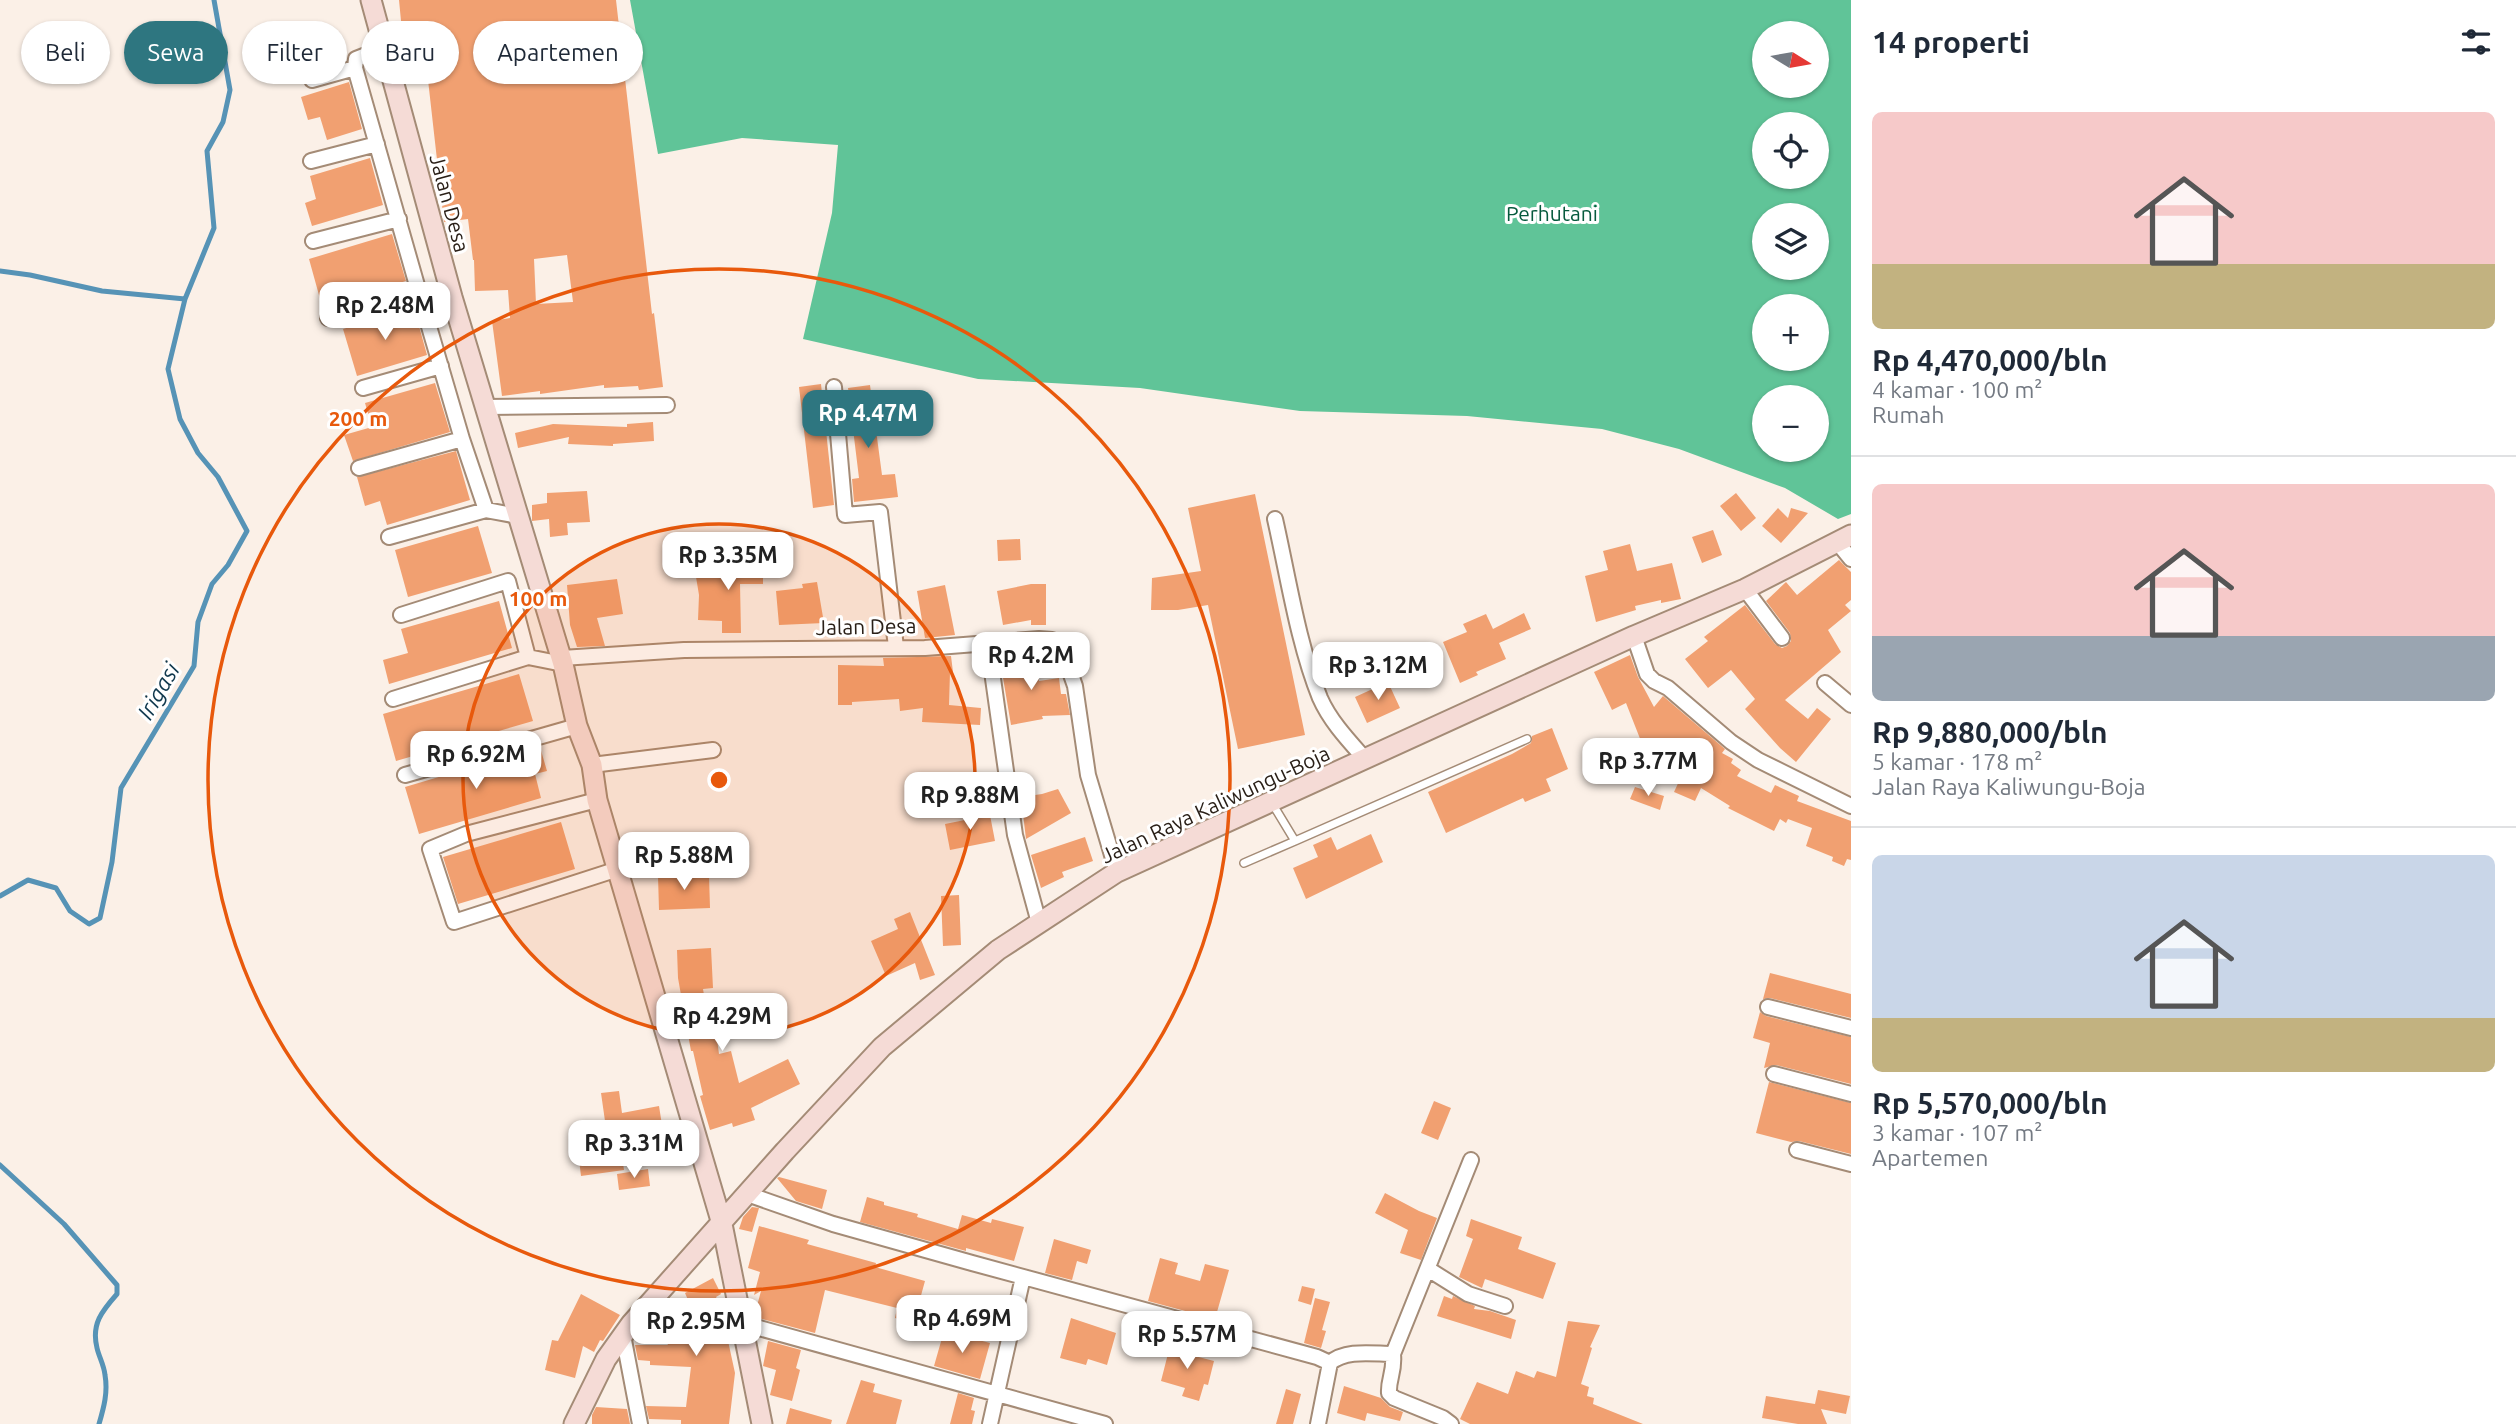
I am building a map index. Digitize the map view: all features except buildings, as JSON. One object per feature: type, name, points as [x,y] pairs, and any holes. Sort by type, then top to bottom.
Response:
[{"type":"main road","name":"Jalan Desa","points":[[371,0],[377,21]]},
{"type":"main road","name":"Jalan Desa","points":[[394,84],[484,407],[562,661],[577,726],[592,765],[597,800],[722,1223],[762,1424]]},
{"type":"main road","name":"Jalan Raya Kaliwungu-Boja","points":[[574,1424],[606,1359],[623,1335],[747,1194],[882,1047],[998,950],[1117,872],[1634,636],[1745,589],[1844,539]]},
{"type":"street","points":[[361,57],[356,59],[355,68],[462,439],[486,510]]},
{"type":"street","points":[[347,70],[355,68]]},
{"type":"street","points":[[311,161],[377,144]]},
{"type":"street","points":[[313,241],[399,219]]},
{"type":"street","points":[[328,318],[418,289]]},
{"type":"street","points":[[363,388],[441,366]]},
{"type":"street","points":[[834,387],[845,516],[880,512],[897,647]]},
{"type":"street","points":[[484,407],[667,405]]},
{"type":"street","points":[[359,468],[462,439]]},
{"type":"street","points":[[389,537],[486,510],[518,516]]},
{"type":"street","points":[[1275,519],[1306,653],[1321,700],[1342,733],[1366,759]]},
{"type":"street","points":[[1844,539],[1851,559]]},
{"type":"street","points":[[401,615],[508,581],[528,657]]},
{"type":"street","points":[[1745,589],[1782,638]]},
{"type":"street","points":[[1634,636],[1647,674],[1668,688],[1731,742],[1770,766],[1851,806]]},
{"type":"street","name":"Jalan Desa","points":[[562,661],[684,650],[925,648],[1052,640],[1062,649],[1075,686],[1088,775],[1117,872]]},
{"type":"street","points":[[988,643],[1015,835],[1039,923]]},
{"type":"street","points":[[393,699],[528,657],[562,661]]},
{"type":"street","points":[[1825,683],[1851,705]]},
{"type":"street","points":[[405,775],[577,726]]},
{"type":"street","points":[[592,765],[713,750]]},
{"type":"street","points":[[597,800],[466,834],[430,849],[454,922],[618,869]]},
{"type":"street","points":[[1768,1007],[1851,1028]]},
{"type":"street","points":[[1773,1074],[1851,1094]]},
{"type":"street","points":[[1797,1150],[1851,1164]]},
{"type":"street","points":[[1451,1424],[1443,1418],[1394,1398],[1389,1393],[1388,1386],[1395,1369],[1393,1354],[1471,1160]]},
{"type":"street","points":[[747,1194],[833,1224],[1330,1363]]},
{"type":"street","points":[[1428,1269],[1468,1294],[1505,1306]]},
{"type":"street","points":[[990,1424],[1023,1278]]},
{"type":"street","points":[[741,1323],[1105,1424]]},
{"type":"street","points":[[623,1335],[640,1424]]},
{"type":"street","points":[[1318,1424],[1330,1363],[1337,1357],[1349,1355],[1393,1354]]},
{"type":"lane","points":[[1244,863],[1527,739]]},
{"type":"lane","points":[[1272,802],[1295,841]]},
{"type":"green space","name":"Perhutani","points":[[630,0],[1851,0],[1851,514],[1838,519],[1785,488],[1679,449],[1602,429],[1467,416],[1300,411],[1140,388],[978,379],[803,339],[832,213],[838,145],[742,138],[658,154],[643,72],[643,21],[634,21]]},
{"type":"waterway","name":"Irigasi","points":[[0,896],[28,880],[56,888],[70,911],[89,924],[100,918],[112,862],[121,788],[194,666],[198,622],[212,584],[228,565],[247,531],[218,477],[198,453],[180,419],[168,369],[185,299],[214,228],[207,151],[223,122],[230,90],[214,0]]},
{"type":"waterway","name":"Irigasi","points":[[0,271],[102,291],[185,299]]},
{"type":"waterway","points":[[0,1165],[64,1224],[117,1285],[117,1294],[102,1312],[95,1332],[106,1381],[99,1424]]}]
